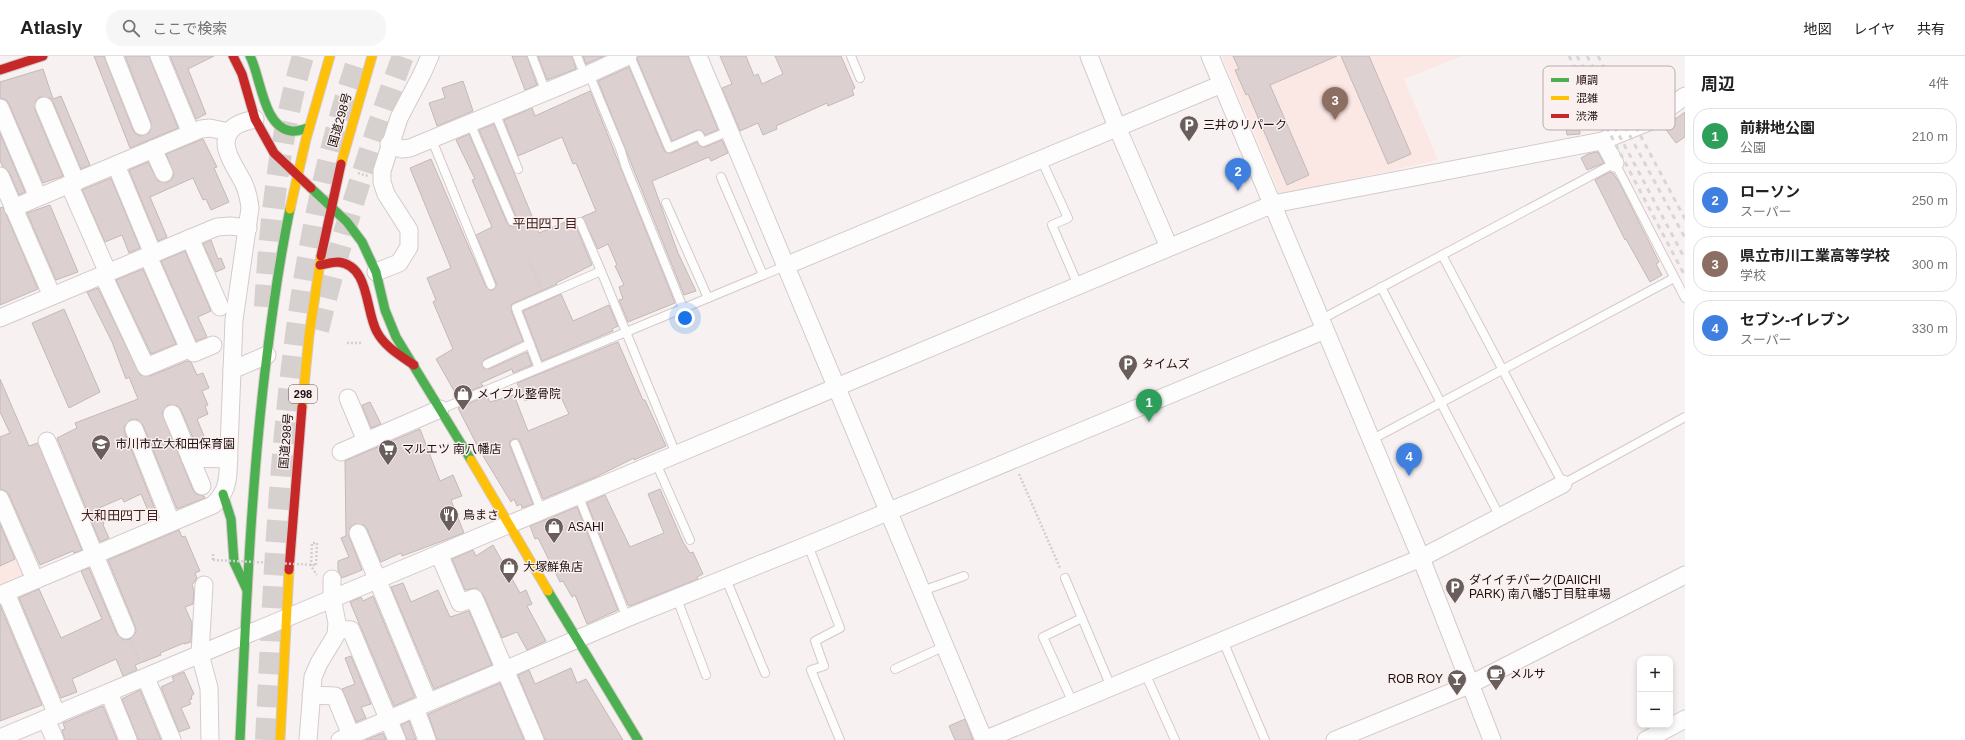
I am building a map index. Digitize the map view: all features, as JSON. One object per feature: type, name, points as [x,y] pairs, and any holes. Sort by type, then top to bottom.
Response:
[{"type":"main road","points":[[0,70],[26,59],[43,56]]},
{"type":"main road","points":[[233,56],[242,74],[255,119],[274,153],[296,176],[347,222],[362,242],[376,272],[385,310],[392,328],[638,740]]},
{"type":"main road","points":[[250,56],[255,63],[267,110],[274,122],[289,131],[309,128]]},
{"type":"main road","points":[[240,740],[254,477],[267,355],[284,236],[296,176],[330,56]]},
{"type":"main road","name":"国道298号","points":[[280,740],[285,618],[308,345],[320,265],[331,206],[344,151],[372,56]]},
{"type":"main road","points":[[320,265],[341,262],[349,264],[356,269],[362,277],[371,316],[377,332],[391,347],[414,365]]},
{"type":"main road","points":[[223,494],[232,515],[234,564],[248,591]]},
{"type":"street","points":[[114,56],[142,126]]},
{"type":"street","points":[[159,56],[191,133]]},
{"type":"street","points":[[376,272],[399,263],[406,255],[410,243],[407,224],[386,194],[382,182],[382,171],[399,118],[430,56]]},
{"type":"street","points":[[390,144],[406,149],[432,140],[587,75],[627,56]]},
{"type":"street","points":[[698,56],[835,388],[984,740],[1421,558],[1563,484]]},
{"type":"street","points":[[1089,56],[1117,127],[1169,247]]},
{"type":"street","points":[[1210,56],[1421,558],[1469,685],[1492,740]]},
{"type":"street","points":[[785,266],[1222,84]]},
{"type":"street","points":[[1675,103],[1685,96]]},
{"type":"street","points":[[44,106],[106,274],[146,367],[189,349]]},
{"type":"street","points":[[0,108],[38,197]]},
{"type":"street","points":[[55,740],[51,717],[3,594],[213,505],[223,494],[228,480],[234,320],[248,228],[249,200],[244,182],[228,153],[226,146],[229,132],[238,124],[255,119]]},
{"type":"street","points":[[13,208],[191,133],[210,128],[229,132]]},
{"type":"street","points":[[0,738],[1273,204],[1603,141],[1629,130]]},
{"type":"street","points":[[1603,141],[1615,163]]},
{"type":"street","points":[[154,149],[164,173]]},
{"type":"street","points":[[116,165],[189,349],[194,353],[213,345]]},
{"type":"street","points":[[0,176],[52,296]]},
{"type":"street","points":[[0,318],[217,227],[230,226],[248,228]]},
{"type":"street","points":[[190,238],[220,307]]},
{"type":"street","points":[[311,695],[335,696],[348,739],[389,719],[505,669],[1013,460],[1323,325]]},
{"type":"street","points":[[232,370],[267,355]]},
{"type":"street","points":[[348,398],[366,441]]},
{"type":"street","points":[[341,452],[440,409]]},
{"type":"street","points":[[172,414],[202,486]]},
{"type":"street","points":[[134,429],[171,522]]},
{"type":"street","points":[[47,441],[96,555],[126,630]]},
{"type":"street","points":[[190,458],[229,459]]},
{"type":"street","points":[[0,499],[35,580]]},
{"type":"street","points":[[358,533],[422,705],[427,740]]},
{"type":"street","points":[[439,554],[460,603],[474,598],[536,740]]},
{"type":"street","points":[[1336,740],[1469,685],[1685,575]]},
{"type":"street","points":[[308,740],[311,695],[315,670],[334,641],[337,629],[332,598],[325,578]]},
{"type":"street","points":[[204,585],[200,654],[210,688],[210,740]]},
{"type":"street","points":[[337,629],[351,630],[397,740]]},
{"type":"street","points":[[146,678],[172,740]]},
{"type":"street","points":[[109,693],[128,740]]},
{"type":"street","points":[[1646,740],[1685,719]]},
{"type":"lane","points":[[532,56],[546,92]]},
{"type":"lane","points":[[577,56],[621,151],[625,165],[683,308]]},
{"type":"lane","points":[[627,56],[669,148],[699,135],[703,142],[729,131]]},
{"type":"lane","points":[[851,56],[860,78]]},
{"type":"lane","points":[[495,113],[518,168]]},
{"type":"lane","points":[[470,123],[512,221]]},
{"type":"lane","points":[[432,140],[491,285]]},
{"type":"lane","points":[[1041,159],[1068,218],[1052,225],[1078,285]]},
{"type":"lane","points":[[1323,325],[1381,287],[1615,163],[1685,298]]},
{"type":"lane","points":[[721,177],[763,275]]},
{"type":"lane","points":[[666,203],[708,298]]},
{"type":"lane","points":[[580,222],[676,454]]},
{"type":"lane","points":[[1442,255],[1563,484],[1685,417]]},
{"type":"lane","points":[[440,409],[785,266]]},
{"type":"lane","points":[[539,368],[516,308],[601,270]]},
{"type":"lane","points":[[1371,440],[1502,368],[1674,278]]},
{"type":"lane","points":[[1381,287],[1500,517]]},
{"type":"lane","points":[[487,364],[530,344]]},
{"type":"lane","points":[[515,444],[541,510]]},
{"type":"lane","points":[[656,463],[690,540]]},
{"type":"lane","points":[[578,495],[627,618]]},
{"type":"lane","points":[[808,545],[840,628],[815,641],[824,666],[811,670],[840,740]]},
{"type":"lane","points":[[922,591],[964,576]]},
{"type":"lane","points":[[726,578],[765,673]]},
{"type":"lane","points":[[1065,578],[1111,687]]},
{"type":"lane","points":[[677,599],[706,675]]},
{"type":"lane","points":[[1073,703],[1043,637],[1082,618]]},
{"type":"lane","points":[[1223,641],[1264,740]]},
{"type":"lane","points":[[895,669],[945,646]]},
{"type":"lane","points":[[1145,673],[1175,740]]},
{"type":"path","points":[[528,258],[544,295]]},
{"type":"path","points":[[347,343],[366,343]]},
{"type":"path","points":[[1013,460],[1065,578]]},
{"type":"path","points":[[212,560],[316,565],[317,543],[312,543],[311,566],[325,578]]},
{"type":"path","points":[[126,630],[146,678]]},
{"type":"shaded area","points":[[1222,56],[1462,56],[1404,79],[1438,160],[1280,195]]},
{"type":"shaded area","points":[[0,509],[27,572],[24,577],[0,587]]},
{"type":"building","points":[[94,56],[104,56],[133,130],[136,134],[141,136],[150,132],[151,123],[125,56],[149,56],[178,128],[130,148]]},
{"type":"building","points":[[170,56],[214,56],[188,69],[206,114],[196,119]]},
{"type":"building","points":[[512,56],[527,56],[537,85],[525,90]]},
{"type":"building","points":[[538,56],[572,56],[576,69],[547,80]]},
{"type":"building","points":[[583,56],[604,56],[586,64]]},
{"type":"building","points":[[638,56],[688,56],[718,130],[705,135],[702,131],[697,130],[672,141],[637,59]]},
{"type":"building","points":[[720,56],[746,56],[754,76],[758,74],[762,84],[783,74],[775,56],[841,56],[855,88],[852,90],[854,95],[828,106],[827,103],[776,126],[777,129],[763,135],[758,123],[740,131],[722,88],[732,84]]},
{"type":"building","points":[[1233,56],[1337,56],[1270,85],[1309,175],[1287,185],[1248,94],[1246,95],[1235,70],[1239,69]]},
{"type":"building","points":[[1341,56],[1369,56],[1411,154],[1388,164]]},
{"type":"building","points":[[629,67],[665,152],[671,153],[697,142],[700,146],[705,147],[722,140],[728,153],[711,161],[709,157],[652,181],[678,253],[696,291],[684,295],[598,81]]},
{"type":"building","points":[[43,69],[53,99],[61,96],[90,165],[81,169],[53,102],[50,98],[40,97],[36,100],[35,110],[63,176],[43,183],[9,104],[6,100],[0,98],[0,82]]},
{"type":"building","points":[[463,81],[473,111],[437,126],[429,103],[445,98],[442,88]]},
{"type":"building","points":[[590,91],[675,303],[628,322],[619,300],[623,299],[619,287],[624,285],[615,266],[617,265],[608,244],[598,249],[582,217],[596,211],[576,163],[573,164],[562,137],[518,156],[504,120],[532,108],[535,116]]},
{"type":"building","points":[[1685,112],[1685,137],[1676,143],[1666,130],[1675,130],[1675,119]]},
{"type":"building","points":[[494,124],[539,233],[572,219],[573,221],[575,220],[575,224],[592,265],[556,283],[557,284],[512,304],[511,310],[523,341],[485,359],[482,364],[484,368],[489,369],[527,352],[532,365],[513,373],[512,369],[481,383],[483,386],[457,396],[436,359],[453,349],[433,302],[436,300],[427,278],[451,268],[410,168],[431,159],[486,287],[493,290],[496,283],[476,235],[492,227],[472,180],[475,179],[456,140],[469,134],[507,223],[509,226],[514,226],[517,224],[517,219],[479,130]]},
{"type":"building","points":[[1566,130],[1580,130],[1580,134],[1567,135]]},
{"type":"building","points":[[0,133],[25,192],[19,195],[9,172],[3,167],[0,161]]},
{"type":"building","points":[[203,139],[217,167],[214,168],[229,202],[211,210],[206,199],[203,200],[193,178],[150,197],[167,237],[158,241],[129,170],[148,162],[158,181],[168,182],[172,179],[174,174],[166,154]]},
{"type":"building","points":[[1598,152],[1604,163],[1587,170],[1581,158]]},
{"type":"building","points":[[1610,172],[1613,173],[1619,182],[1659,262],[1656,264],[1662,275],[1650,282],[1626,239],[1625,240],[1595,180]]},
{"type":"building","points":[[111,178],[140,248],[129,253],[122,235],[105,242],[82,190]]},
{"type":"building","points":[[50,205],[78,272],[56,280],[27,213]]},
{"type":"building","points":[[3,207],[38,289],[0,305],[0,208]]},
{"type":"building","points":[[211,240],[218,259],[221,258],[225,268],[216,272],[203,244]]},
{"type":"building","points":[[185,251],[211,311],[198,317],[207,337],[196,341],[161,261]]},
{"type":"building","points":[[143,269],[176,344],[151,354],[116,280]]},
{"type":"building","points":[[98,288],[140,375],[150,376],[187,361],[191,362],[197,375],[203,373],[209,388],[202,391],[208,405],[205,406],[208,414],[197,419],[206,441],[196,445],[178,406],[168,405],[162,413],[193,490],[196,494],[204,496],[205,498],[177,509],[143,425],[136,419],[130,420],[124,427],[125,433],[158,517],[152,520],[141,494],[124,502],[122,498],[99,508],[98,510],[109,538],[100,542],[57,438],[77,428],[75,423],[138,399],[129,377],[126,379],[112,342],[87,292]]},
{"type":"building","points":[[561,294],[573,321],[609,305],[618,326],[612,329],[613,331],[542,361],[523,311]]},
{"type":"building","points":[[64,309],[100,392],[69,408],[32,323]]},
{"type":"building","points":[[618,342],[643,400],[645,400],[666,446],[634,460],[634,458],[596,477],[543,499],[520,442],[518,439],[513,439],[510,441],[510,446],[533,504],[522,508],[521,504],[517,506],[514,499],[511,502],[480,451],[458,408],[487,396],[490,402],[514,395],[528,431],[569,414],[557,389],[525,401],[517,383]]},
{"type":"building","points":[[0,379],[29,446],[38,443],[82,550],[74,553],[73,551],[40,565],[9,495],[6,491],[0,489],[0,437],[10,433],[0,412]]},
{"type":"building","points":[[370,402],[381,424],[371,428],[362,405]]},
{"type":"building","points":[[420,429],[440,481],[453,475],[462,496],[451,500],[464,533],[402,556],[401,553],[381,562],[367,529],[364,525],[355,524],[350,527],[349,536],[362,570],[342,578],[338,570],[338,561],[349,557],[341,538],[346,536],[345,461]]},
{"type":"building","points":[[660,489],[683,542],[690,553],[693,552],[703,574],[697,577],[698,579],[630,606],[628,605],[587,503],[605,495],[630,547],[664,533],[648,494]]},
{"type":"building","points":[[577,507],[618,610],[587,624],[575,595],[572,597],[563,581],[560,582],[538,538],[535,539],[530,526]]},
{"type":"building","points":[[0,524],[15,559],[0,566]]},
{"type":"building","points":[[179,530],[182,537],[185,536],[200,571],[195,573],[197,578],[192,585],[194,590],[193,604],[185,607],[192,623],[191,642],[184,643],[160,653],[161,655],[135,665],[137,670],[123,676],[116,659],[72,679],[77,692],[61,698],[19,598],[39,589],[61,638],[102,619],[81,571],[89,568],[117,634],[124,640],[130,639],[136,632],[135,626],[108,560]]},
{"type":"building","points":[[493,545],[520,593],[526,590],[532,604],[527,606],[546,641],[527,650],[517,632],[502,638],[483,594],[476,588],[465,590],[452,559],[473,550],[476,556]]},
{"type":"building","points":[[403,583],[411,602],[438,590],[450,617],[469,611],[492,665],[434,689],[391,587]]},
{"type":"building","points":[[373,596],[415,697],[394,706],[350,602],[361,597],[363,601]]},
{"type":"building","points":[[0,605],[42,705],[0,721]]},
{"type":"building","points":[[351,656],[371,704],[361,707],[366,718],[356,722],[342,689],[355,684],[345,658]]},
{"type":"building","points":[[571,668],[577,683],[586,679],[623,740],[545,740],[518,675],[529,670],[535,684]]},
{"type":"building","points":[[184,672],[194,694],[191,696],[192,699],[189,700],[191,704],[181,708],[190,728],[179,732],[161,687],[174,681],[172,677]]},
{"type":"building","points":[[500,683],[524,740],[437,740],[428,714]]},
{"type":"building","points":[[140,690],[161,740],[138,740],[122,699]]},
{"type":"building","points":[[103,706],[117,740],[65,740],[62,730],[65,729],[63,723]]},
{"type":"building","points":[[965,719],[973,740],[955,740],[949,726]]},
{"type":"building","points":[[409,721],[416,740],[407,740],[401,725]]},
{"type":"building","points":[[383,733],[386,740],[366,740]]},
{"type":"tunnel","points":[[265,307],[277,180],[288,118],[303,56]]},
{"type":"tunnel","points":[[266,740],[281,481],[289,394],[300,308],[315,223],[334,139],[359,56]]},
{"type":"tunnel","points":[[318,330],[336,260],[357,192],[379,123],[403,56]]},
{"type":"railway","points":[[1569,56],[1574,66]]},
{"type":"railway","points":[[1577,56],[1582,66]]},
{"type":"railway","points":[[1587,56],[1592,66]]},
{"type":"railway","points":[[1598,56],[1603,66]]},
{"type":"railway","points":[[1608,130],[1685,276]]},
{"type":"railway","points":[[1616,130],[1685,259]]},
{"type":"railway","points":[[1627,130],[1685,238]]},
{"type":"railway","points":[[1637,130],[1685,219]]},
{"type":"traffic: fast","points":[[250,56],[264,100],[274,121],[291,131],[309,128]]},
{"type":"traffic: fast","points":[[311,188],[347,222],[362,242],[376,272],[385,310],[396,337],[471,460]]},
{"type":"traffic: fast","points":[[240,740],[244,643],[261,403],[280,263],[290,209]]},
{"type":"traffic: fast","points":[[223,494],[231,519],[234,562],[247,590]]},
{"type":"traffic: fast","points":[[548,591],[638,740]]},
{"type":"traffic: slow","points":[[290,209],[306,139],[330,56]]},
{"type":"traffic: slow","points":[[341,164],[372,56]]},
{"type":"traffic: slow","points":[[302,407],[309,336],[321,256]]},
{"type":"traffic: slow","points":[[471,460],[548,591]]},
{"type":"traffic: slow","points":[[280,740],[289,570]]},
{"type":"traffic: jam","points":[[0,70],[43,56]]},
{"type":"traffic: jam","points":[[233,56],[242,74],[255,119],[274,153],[311,188]]},
{"type":"traffic: jam","points":[[321,256],[341,164]]},
{"type":"traffic: jam","points":[[320,265],[338,262],[348,265],[356,271],[365,290],[373,323],[380,337],[389,347],[414,365]]},
{"type":"traffic: jam","points":[[289,570],[302,407]]},
{"type":"place","name":"県立市川工業高等学校","points":[[1335,120]]},
{"type":"place","name":"三井のリパーク","points":[[1189,142]]},
{"type":"place","name":"ローソン","points":[[1238,191]]},
{"type":"place","name":"タイムズ","points":[[1128,381]]},
{"type":"place","name":"メイプル整骨院","points":[[463,411]]},
{"type":"place","name":"前耕地公園","points":[[1149,422]]},
{"type":"place","name":"市川市立大和田保育園","points":[[101,461]]},
{"type":"place","name":"マルエツ 南八幡店","points":[[388,466]]},
{"type":"place","name":"セブン-イレブン","points":[[1409,476]]},
{"type":"place","name":"鳥まさ","points":[[449,532]]},
{"type":"place","name":"ASAHI","points":[[554,544]]},
{"type":"place","name":"大塚鮮魚店","points":[[509,584]]},
{"type":"place","name":"ダイイチパーク(DAIICHI PARK) 南八幡5丁目駐車場","points":[[1455,604]]},
{"type":"place","name":"メルサ","points":[[1496,691]]},
{"type":"place","name":"ROB ROY","points":[[1457,696]]},
{"type":"district","name":"平田四丁目","points":[[545,223]]},
{"type":"district","name":"大和田四丁目","points":[[120,515]]}]
